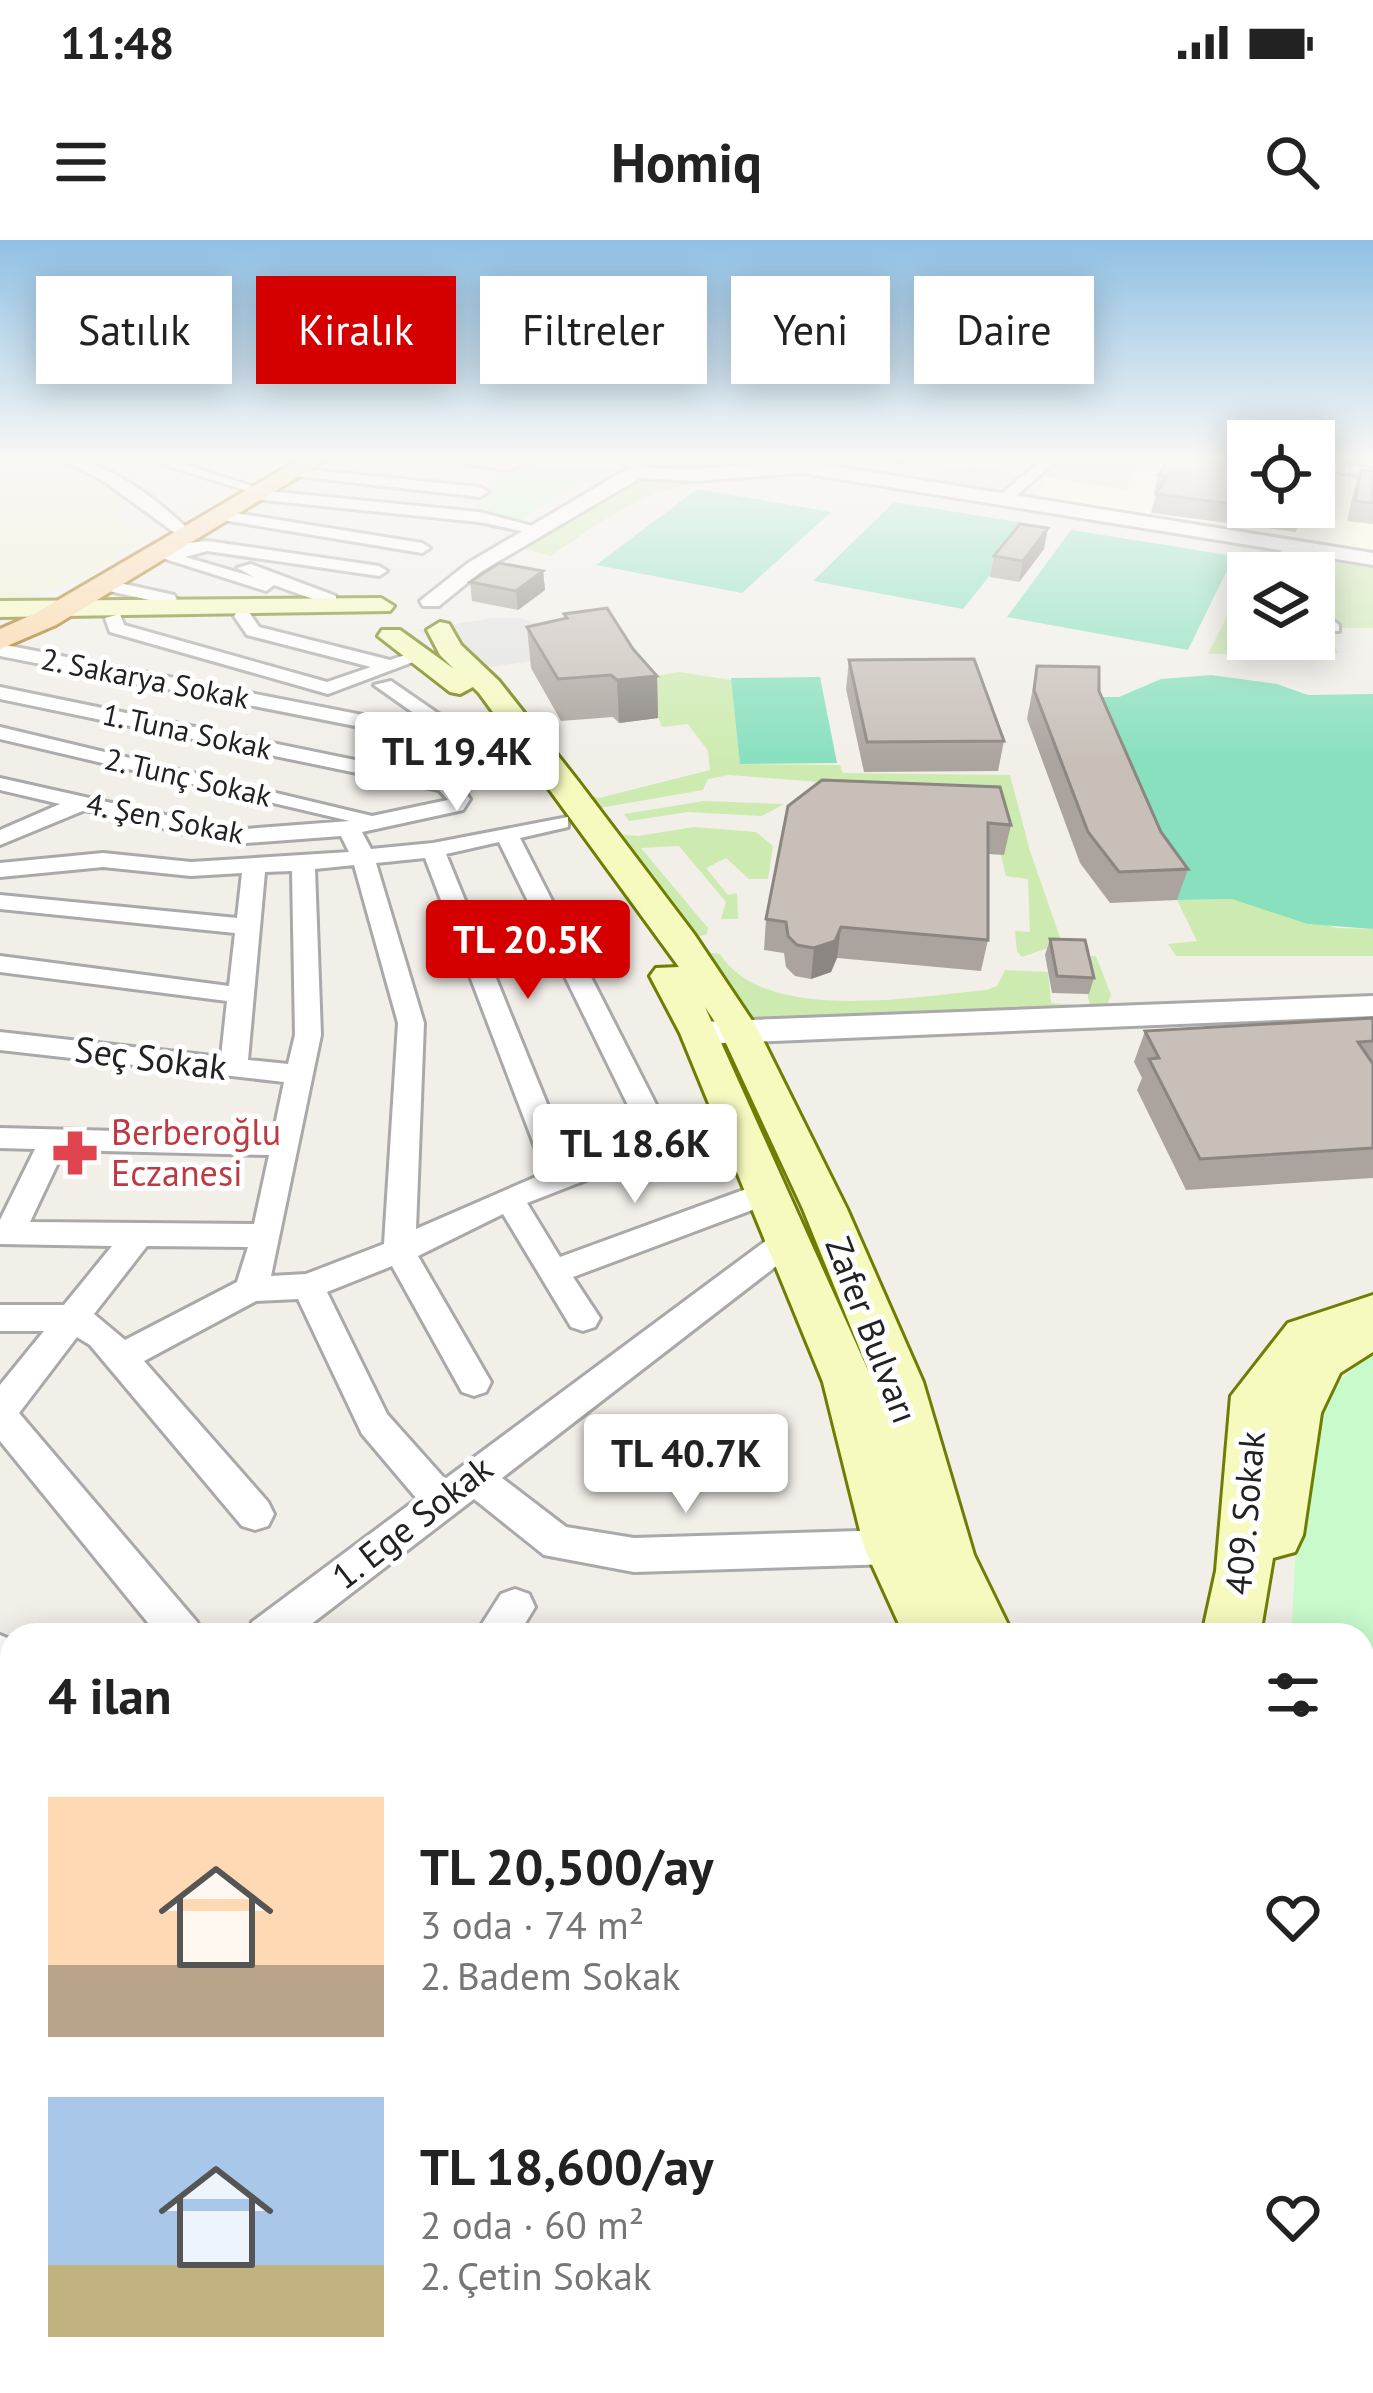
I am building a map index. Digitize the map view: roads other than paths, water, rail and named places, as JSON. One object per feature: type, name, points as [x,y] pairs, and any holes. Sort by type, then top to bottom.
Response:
[{"type":"main road","points":[[21,621],[138,560]]},
{"type":"main road","points":[[21,621],[137,562]]},
{"type":"main road","points":[[102,582],[107,597],[127,613],[318,616],[405,637]]},
{"type":"main road","points":[[21,621],[321,599],[405,637]]},
{"type":"main road","name":"Zafer Bulvarı","points":[[405,637],[466,691],[653,949],[719,1031],[733,1112],[848,1382],[892,1547],[927,1623]]},
{"type":"main road","name":"Zafer Bulvarı","points":[[405,637],[448,649],[489,687],[681,942],[719,1031],[824,1209],[898,1382],[947,1558],[978,1623]]},
{"type":"main road","name":"409. Sokak","points":[[1233,1623],[1244,1571],[1256,1396],[1306,1337],[1373,1314]]},
{"type":"main road","name":"409. Sokak","points":[[1267,1623],[1295,1413],[1322,1359],[1373,1330]]},
{"type":"street","points":[[137,562],[150,560]]},
{"type":"street","points":[[179,560],[321,599],[400,560]]},
{"type":"street","points":[[303,560],[379,572]]},
{"type":"street","points":[[0,838],[223,739],[301,710],[405,637],[485,560]]},
{"type":"street","points":[[102,582],[168,599]]},
{"type":"street","points":[[127,613],[116,628],[328,688],[405,637]]},
{"type":"street","points":[[243,616],[253,631],[405,637]]},
{"type":"street","name":"2. Sakarya Sokak","points":[[21,621],[301,710],[431,735]]},
{"type":"street","points":[[405,637],[436,719],[430,764],[445,785]]},
{"type":"street","name":"1. Tuna Sokak","points":[[0,694],[445,785]]},
{"type":"street","name":"2. Tunç Sokak","points":[[0,734],[363,824]]},
{"type":"street","name":"4. Şen Sokak","points":[[0,784],[232,837],[278,837],[455,805],[459,799],[445,785]]},
{"type":"street","points":[[0,870],[104,860],[191,868],[363,857],[433,850],[560,822]]},
{"type":"street","points":[[363,824],[363,857],[411,1023],[399,1251],[474,1382]]},
{"type":"street","points":[[506,833],[659,1139]]},
{"type":"street","points":[[433,850],[562,1178]]},
{"type":"street","points":[[251,1289],[267,1235],[308,1035],[302,862]]},
{"type":"street","points":[[234,1067],[254,865]]},
{"type":"street","points":[[0,902],[250,927]]},
{"type":"street","points":[[478,961],[562,946]]},
{"type":"street","points":[[0,964],[241,995]]},
{"type":"street","points":[[719,1031],[1373,1006]]},
{"type":"street","name":"Seç Sokak","points":[[0,1040],[302,1075]]},
{"type":"street","points":[[122,1358],[251,1289],[308,1286],[399,1251],[509,1198],[733,1112]]},
{"type":"street","points":[[0,1138],[285,1144]]},
{"type":"street","points":[[54,1139],[4,1233],[136,1238],[267,1235]]},
{"type":"street","points":[[553,1272],[768,1192]]},
{"type":"street","points":[[509,1198],[584,1318]]},
{"type":"street","points":[[136,1238],[0,1413],[173,1623]]},
{"type":"street","name":"1. Ege Sokak","points":[[282,1623],[790,1239]]},
{"type":"street","points":[[308,1286],[374,1424],[441,1500]]},
{"type":"street","points":[[0,1318],[74,1318],[122,1358],[255,1514]]},
{"type":"street","points":[[476,1473],[491,1492],[557,1543],[634,1555],[892,1547]]},
{"type":"place","name":"Berberoğlu Eczanesi","points":[[75,1153]]}]
